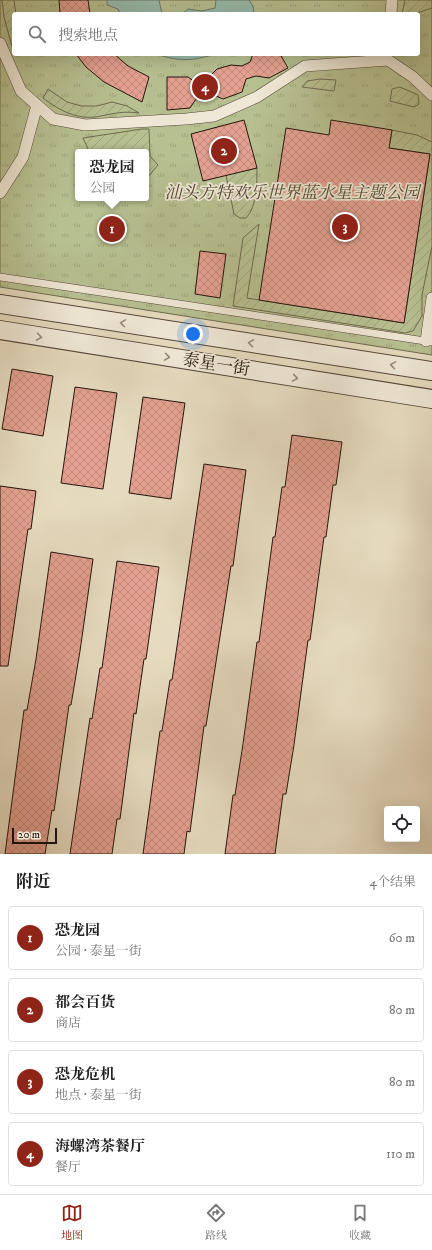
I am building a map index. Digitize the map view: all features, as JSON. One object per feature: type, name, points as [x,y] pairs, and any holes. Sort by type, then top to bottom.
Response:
[{"type":"street","points":[[391,12],[392,0]]},
{"type":"street","points":[[0,43],[21,91],[53,119],[85,125],[214,116],[257,97],[305,66],[388,57],[413,77],[432,95]]},
{"type":"street","points":[[0,192],[23,157],[37,106]]},
{"type":"street","points":[[429,342],[432,298]]},
{"type":"street","name":"泰星一街","points":[[0,304],[432,371]]},
{"type":"street","name":"泰星一街","points":[[0,330],[432,400]]},
{"type":"lane","points":[[0,277],[429,342]]},
{"type":"green space","name":"汕头方特欢乐世界蓝水星主题公园","points":[[0,0],[432,0],[432,355],[0,287]]},
{"type":"green space","points":[[2,0],[14,0],[16,12],[12,12],[12,47],[4,17]]},
{"type":"green space","points":[[405,0],[432,0],[432,8],[420,12],[402,12]]},
{"type":"green space","points":[[320,79],[336,80],[334,91],[302,87],[307,81]]},
{"type":"green space","points":[[400,87],[418,95],[419,104],[414,107],[390,101],[392,89]]},
{"type":"green space","points":[[48,89],[67,102],[81,106],[97,106],[112,102],[127,106],[139,113],[129,112],[93,117],[77,116],[63,111],[43,98]]},
{"type":"green space","points":[[149,129],[150,156],[158,165],[149,176],[149,149],[88,149],[83,138]]},
{"type":"green space","points":[[392,130],[417,135],[432,142],[432,246],[422,295],[422,316],[413,331],[405,333],[233,306],[243,238],[259,224],[247,298],[404,323],[430,154],[389,148]]},
{"type":"green space","points":[[257,168],[256,194],[252,208],[246,218],[240,218],[234,214],[226,175]]},
{"type":"shaded area","points":[[107,0],[159,0],[162,12],[119,12],[118,9],[107,5]]},
{"type":"shaded area","points":[[216,0],[249,0],[253,6],[254,12],[184,12],[188,9],[202,11],[215,8]]},
{"type":"shaded area","points":[[162,56],[208,56],[186,60]]},
{"type":"building","points":[[59,0],[88,0],[90,12],[60,12]]},
{"type":"building","points":[[78,56],[116,56],[128,66],[149,77],[142,102],[104,82],[86,67]]},
{"type":"building","points":[[252,56],[281,56],[288,68],[269,78],[256,76],[246,79],[242,92],[223,99],[214,95],[196,99],[190,108],[167,110],[167,77],[188,77],[195,82],[209,77],[217,69],[231,65],[242,66],[250,62]]},
{"type":"building","points":[[244,120],[257,168],[203,181],[191,134]]},
{"type":"building","points":[[331,120],[392,130],[389,148],[430,154],[404,323],[259,300],[286,128],[329,135]]},
{"type":"building","points":[[200,251],[226,254],[220,298],[195,294]]},
{"type":"building","points":[[12,369],[53,376],[43,436],[2,429]]},
{"type":"building","points":[[75,387],[117,393],[103,489],[61,483]]},
{"type":"building","points":[[143,397],[185,403],[171,499],[129,493]]},
{"type":"building","points":[[292,435],[342,442],[336,485],[333,485],[326,537],[324,537],[294,745],[286,794],[283,794],[275,854],[225,854],[233,795],[235,795],[243,744],[257,642],[259,642],[273,537],[275,537],[282,487],[285,487]]},
{"type":"building","points":[[204,464],[246,470],[233,566],[231,566],[206,726],[204,726],[190,832],[187,831],[184,854],[143,854],[160,731],[162,731],[170,680],[172,680]]},
{"type":"building","points":[[0,486],[36,491],[31,529],[28,529],[8,666],[0,666]]},
{"type":"building","points":[[51,552],[93,559],[80,651],[71,705],[69,705],[54,811],[52,810],[45,854],[5,854],[24,710],[27,710],[36,659]]},
{"type":"building","points":[[117,561],[159,567],[146,659],[144,659],[136,714],[134,713],[120,819],[117,819],[112,854],[70,854],[90,718],[92,719],[100,668],[102,668]]},
{"type":"place","name":"海螺湾茶餐厅","points":[[205,87]]},
{"type":"place","name":"都会百货","points":[[224,151]]},
{"type":"place","name":"恐龙危机","points":[[345,227]]},
{"type":"place","name":"恐龙园","points":[[112,229]]}]
